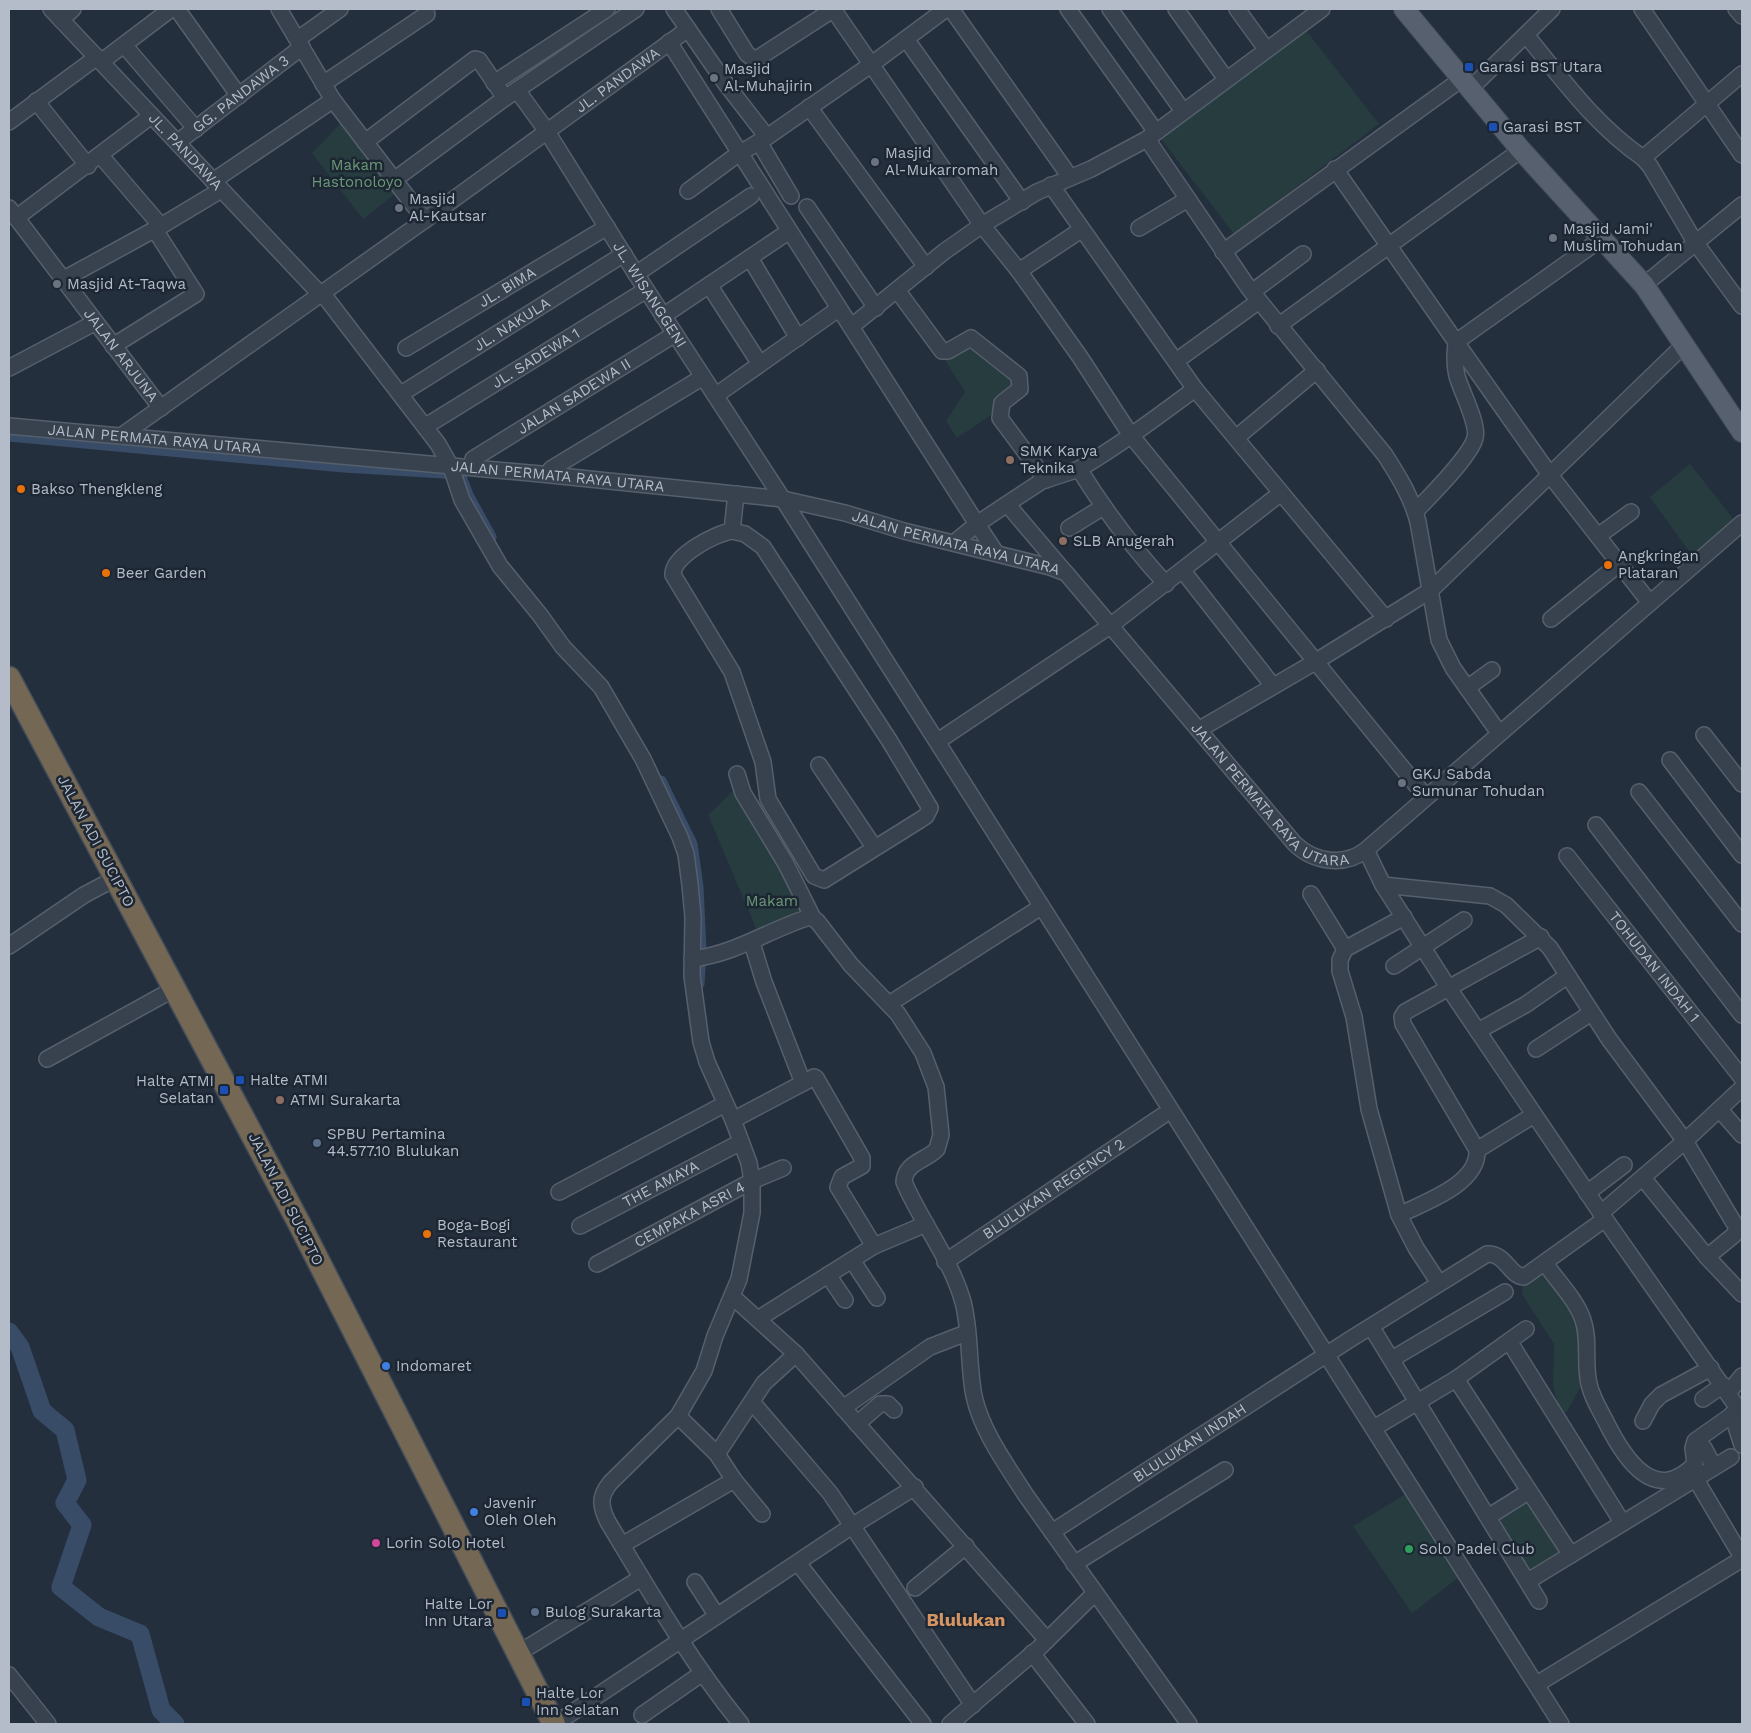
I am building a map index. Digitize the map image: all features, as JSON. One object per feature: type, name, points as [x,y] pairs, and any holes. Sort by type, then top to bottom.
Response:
[{"type":"highway","name":"JALAN ADI SUCIPTO","points":[[9,678],[299,1223],[554,1724]]},
{"type":"main road","points":[[1404,9],[1521,150],[1644,285],[1742,432]]},
{"type":"street","points":[[56,14],[73,9]]},
{"type":"street","points":[[9,122],[36,101],[124,44],[171,9]]},
{"type":"street","points":[[177,9],[239,96]]},
{"type":"street","points":[[279,9],[333,100],[425,220]]},
{"type":"street","name":"GG. PANDAWA 3","points":[[178,142],[239,96],[340,9]]},
{"type":"street","points":[[494,83],[607,9]]},
{"type":"street","points":[[674,9],[763,139],[791,196]]},
{"type":"street","points":[[720,9],[747,54],[755,60],[834,9],[982,225],[1019,271],[1080,357],[1130,434],[1426,797]]},
{"type":"street","points":[[688,191],[872,64],[946,9],[1070,177]]},
{"type":"street","points":[[1068,9],[1152,135],[1188,199],[1223,252],[1278,326],[1317,370],[1385,455],[1400,479],[1416,512],[1431,590],[1438,640],[1448,660],[1499,733]]},
{"type":"street","points":[[1110,9],[1183,111]]},
{"type":"street","points":[[1176,9],[1226,78]]},
{"type":"street","points":[[1237,9],[1266,49]]},
{"type":"street","points":[[852,326],[982,225],[1051,185],[1114,157],[1152,135],[1226,78],[1322,9]]},
{"type":"street","points":[[1223,252],[1335,169],[1466,83],[1526,35],[1552,9]]},
{"type":"street","points":[[1736,9],[1742,16]]},
{"type":"street","points":[[394,180],[511,94],[594,38],[627,11]]},
{"type":"street","points":[[1648,11],[1742,155]]},
{"type":"street","name":"JL. PANDAWA","points":[[56,14],[322,294],[426,426],[453,472],[462,500],[500,566],[540,614],[563,647],[600,687],[644,759],[669,811],[686,854],[692,917],[699,958],[694,996],[701,1042],[707,1062],[725,1104],[736,1118],[741,1142],[749,1162],[752,1181],[752,1213],[739,1279],[733,1297],[714,1336],[704,1371],[678,1416],[628,1465],[602,1494],[602,1511],[680,1641],[702,1674],[741,1724]]},
{"type":"street","points":[[323,84],[427,14]]},
{"type":"street","points":[[585,24],[594,38]]},
{"type":"street","name":"JL. PANDAWA","points":[[121,436],[322,294],[688,29]]},
{"type":"street","points":[[1526,35],[1605,129],[1643,158],[1650,166],[1695,242],[1742,306]]},
{"type":"street","points":[[906,39],[1022,202]]},
{"type":"street","points":[[669,42],[996,553]]},
{"type":"street","points":[[124,44],[196,129]]},
{"type":"street","name":"JL. WISANGGENI","points":[[365,142],[475,59],[479,60],[494,83],[511,94],[546,130],[646,290],[787,505],[1562,1724]]},
{"type":"street","points":[[1643,158],[1742,74]]},
{"type":"street","points":[[64,278],[158,228],[333,100]]},
{"type":"street","points":[[36,101],[88,166]]},
{"type":"street","points":[[809,107],[926,267]]},
{"type":"street","points":[[13,213],[88,166],[151,116]]},
{"type":"street","points":[[1278,326],[1521,150]]},
{"type":"street","points":[[101,156],[158,228],[196,294],[113,346]]},
{"type":"street","points":[[1335,169],[1550,475],[1650,603]]},
{"type":"street","points":[[1051,185],[1195,389],[1386,619]]},
{"type":"street","points":[[636,274],[751,196]]},
{"type":"street","points":[[1139,228],[1188,199]]},
{"type":"street","points":[[1644,285],[1742,205]]},
{"type":"street","points":[[807,207],[876,308]]},
{"type":"street","name":"JALAN ARJUNA","points":[[13,213],[161,408]]},
{"type":"street","name":"JL. BIMA","points":[[406,348],[606,227]]},
{"type":"street","points":[[1019,271],[1081,230]]},
{"type":"street","points":[[663,316],[786,234]]},
{"type":"street","points":[[1416,512],[1458,464],[1475,440],[1475,430],[1456,375],[1454,357],[1456,342],[1601,239]]},
{"type":"street","name":"JL. NAKULA","points":[[400,394],[624,254]]},
{"type":"street","points":[[1183,356],[1256,297],[1303,254]]},
{"type":"street","points":[[750,258],[798,338]]},
{"type":"street","points":[[709,285],[760,364]]},
{"type":"street","name":"JL. SADEWA 1","points":[[426,426],[646,290]]},
{"type":"street","points":[[897,290],[942,351],[948,351],[971,338],[1019,376],[1020,389],[1002,403],[1000,418],[1046,480]]},
{"type":"street","points":[[722,391],[834,312]]},
{"type":"street","points":[[9,368],[92,324]]},
{"type":"street","name":"JALAN SADEWA II","points":[[473,459],[675,334]]},
{"type":"street","points":[[1200,729],[1315,662],[1431,590],[1685,344]]},
{"type":"street","points":[[1236,438],[1317,370]]},
{"type":"street","points":[[551,469],[703,377]]},
{"type":"street","points":[[955,542],[977,524],[1046,480],[1079,470],[1117,446],[1130,434],[1195,389]]},
{"type":"street","name":"JALAN PERMATA RAYA UTARA","points":[[9,426],[121,436],[453,472],[735,497],[845,513],[904,531],[955,542],[1066,573],[1200,729],[1282,830],[1308,855],[1341,860],[1353,858],[1366,850],[1742,523]]},
{"type":"street","points":[[1079,470],[1133,549],[1166,584]]},
{"type":"street","points":[[941,739],[1110,626],[1218,544],[1281,493]]},
{"type":"street","points":[[732,524],[768,553],[928,805],[929,811],[924,818],[826,879],[818,879],[768,799],[763,762],[732,672],[673,572],[674,566],[684,556],[732,524],[735,497]]},
{"type":"street","points":[[1007,504],[1066,573]]},
{"type":"street","points":[[1069,528],[1103,507]]},
{"type":"street","points":[[1598,536],[1631,512]]},
{"type":"street","points":[[1551,619],[1619,564]]},
{"type":"street","points":[[1183,571],[1273,686]]},
{"type":"street","points":[[1467,688],[1492,670]]},
{"type":"street","points":[[1704,735],[1742,784]]},
{"type":"street","points":[[1670,760],[1742,855]]},
{"type":"street","points":[[819,765],[874,848]]},
{"type":"street","points":[[736,774],[743,793],[786,864],[813,918],[851,964],[889,1004],[923,1053],[936,1087],[941,1135],[939,1147],[910,1167],[905,1178],[906,1185],[945,1262],[963,1303],[974,1397],[981,1416],[1003,1460],[1094,1594],[1189,1724]]},
{"type":"street","points":[[1639,792],[1742,924]]},
{"type":"street","points":[[1596,825],[1742,1015]]},
{"type":"street","points":[[1366,850],[1382,883],[1448,987],[1603,1216],[1725,1389],[1738,1413],[1742,1445]]},
{"type":"street","name":"TOHUDAN INDAH 1","points":[[1567,856],[1742,1078]]},
{"type":"street","points":[[9,946],[84,896],[116,878]]},
{"type":"street","points":[[1382,883],[1490,896],[1506,905],[1541,937],[1591,1012],[1685,1141],[1737,1228],[1732,1238],[1707,1257]]},
{"type":"street","points":[[1311,894],[1344,949]]},
{"type":"street","points":[[889,1004],[1041,907]]},
{"type":"street","points":[[1404,916],[1344,949],[1339,965],[1341,980],[1354,1017],[1369,1109],[1399,1216],[1404,1228],[1439,1284]]},
{"type":"street","points":[[699,958],[752,943],[808,917],[813,918]]},
{"type":"street","points":[[1394,966],[1464,920]]},
{"type":"street","points":[[1399,1216],[1466,1178],[1475,1165],[1477,1150],[1402,1022],[1405,1012],[1541,937]]},
{"type":"street","points":[[752,943],[764,982],[803,1083]]},
{"type":"street","points":[[1478,1031],[1525,1005],[1567,976]]},
{"type":"street","points":[[47,1059],[174,989]]},
{"type":"street","points":[[1536,1048],[1591,1012]]},
{"type":"street","points":[[736,1118],[814,1077],[816,1078],[862,1158],[862,1166],[842,1177],[838,1187],[874,1246]]},
{"type":"street","points":[[1738,1413],[1695,1441],[1693,1448],[1695,1464],[1676,1477],[1665,1480],[1659,1479],[1636,1469],[1617,1444],[1592,1392],[1587,1372],[1585,1328],[1581,1314],[1545,1263],[1603,1216],[1742,1088]]},
{"type":"street","points":[[559,1192],[725,1104]]},
{"type":"street","points":[[1720,1110],[1742,1135]]},
{"type":"street","points":[[1477,1150],[1534,1115]]},
{"type":"street","name":"BLULUKAN REGENCY 2","points":[[945,1262],[1162,1116]]},
{"type":"street","name":"THE AMAYA","points":[[580,1226],[741,1142]]},
{"type":"street","points":[[1588,1193],[1624,1165]]},
{"type":"street","name":"CEMPAKA ASRI 4","points":[[597,1264],[752,1181],[783,1168]]},
{"type":"street","points":[[1643,1178],[1707,1257],[1742,1294]]},
{"type":"street","points":[[758,1319],[874,1246],[926,1224]]},
{"type":"street","name":"BLULUKAN INDAH","points":[[1052,1532],[1487,1254],[1500,1257],[1521,1278],[1545,1263]]},
{"type":"street","points":[[852,1260],[877,1298]]},
{"type":"street","points":[[828,1275],[845,1300]]},
{"type":"street","points":[[1392,1359],[1504,1292]]},
{"type":"street","points":[[733,1297],[796,1354],[915,1487],[1047,1640]]},
{"type":"street","points":[[1379,1425],[1456,1379],[1526,1329]]},
{"type":"street","points":[[843,1408],[930,1347],[966,1333]]},
{"type":"street","points":[[1375,1333],[1539,1602]]},
{"type":"street","points":[[1509,1341],[1622,1522]]},
{"type":"street","points":[[717,1454],[764,1384],[796,1354]]},
{"type":"street","points":[[1643,1421],[1652,1404],[1661,1395],[1711,1368]]},
{"type":"street","points":[[1703,1399],[1725,1389],[1742,1376]]},
{"type":"street","points":[[1456,1379],[1528,1492],[1571,1555]]},
{"type":"street","points":[[752,1402],[830,1493],[972,1705]]},
{"type":"street","points":[[857,1424],[880,1404],[888,1404],[894,1410]]},
{"type":"street","points":[[678,1416],[717,1454],[734,1480],[762,1514]]},
{"type":"street","points":[[1704,1448],[1714,1467]]},
{"type":"street","points":[[1528,1582],[1622,1522],[1731,1457]]},
{"type":"street","points":[[1074,1564],[1225,1470]]},
{"type":"street","points":[[1536,1684],[1742,1558],[1696,1478]]},
{"type":"street","points":[[622,1545],[734,1480]]},
{"type":"street","points":[[554,1724],[852,1526],[915,1487]]},
{"type":"street","points":[[1488,1517],[1528,1492]]},
{"type":"street","points":[[915,1588],[966,1546]]},
{"type":"street","points":[[798,1563],[923,1724]]},
{"type":"street","points":[[517,1654],[641,1578]]},
{"type":"street","points":[[695,1582],[717,1616]]},
{"type":"street","points":[[950,1724],[1047,1640],[1094,1594]]},
{"type":"street","points":[[1032,1653],[1087,1724]]},
{"type":"street","points":[[642,1715],[702,1674]]},
{"type":"street","points":[[9,1675],[48,1724]]},
{"type":"green space","points":[[1305,29],[1379,124],[1234,234],[1158,135]]},
{"type":"green space","name":"Makam Hastonoloyo","points":[[344,120],[400,190],[363,219],[312,153]]},
{"type":"green space","points":[[968,340],[1019,382],[997,411],[957,438],[946,421],[965,392],[943,357]]},
{"type":"green space","points":[[1690,464],[1735,521],[1694,558],[1650,497]]},
{"type":"green space","name":"Makam","points":[[736,788],[808,914],[759,935],[708,815]]},
{"type":"green space","points":[[1540,1268],[1575,1312],[1582,1347],[1581,1386],[1567,1412],[1560,1412],[1553,1387],[1554,1344],[1522,1294],[1523,1280]]},
{"type":"green space","name":"Solo Padel Club","points":[[1411,1491],[1466,1572],[1412,1613],[1353,1526]]},
{"type":"green space","points":[[1527,1496],[1567,1552],[1528,1577],[1492,1518]]},
{"type":"waterway","points":[[9,436],[344,467],[460,474],[468,495],[491,537]]},
{"type":"waterway","points":[[661,781],[692,844],[698,887],[701,950],[699,984]]},
{"type":"waterway","points":[[9,1332],[20,1347],[42,1411],[65,1430],[77,1480],[65,1503],[82,1525],[61,1587],[99,1617],[140,1634],[161,1710],[175,1724]]},
{"type":"place","name":"Garasi BST Utara","points":[[1469,67]]},
{"type":"place","name":"Masjid Al-Muhajirin","points":[[714,78]]},
{"type":"place","name":"Garasi BST","points":[[1493,127]]},
{"type":"place","name":"Masjid Al-Mukarromah","points":[[875,162]]},
{"type":"place","name":"Masjid Al-Kautsar","points":[[399,208]]},
{"type":"place","name":"Masjid Jami' Muslim Tohudan","points":[[1553,238]]},
{"type":"place","name":"Masjid At-Taqwa","points":[[57,284]]},
{"type":"place","name":"SMK Karya Teknika","points":[[1010,460]]},
{"type":"place","name":"Bakso Thengkleng","points":[[21,489]]},
{"type":"place","name":"SLB Anugerah","points":[[1063,541]]},
{"type":"place","name":"Angkringan Plataran","points":[[1608,565]]},
{"type":"place","name":"Beer Garden","points":[[106,573]]},
{"type":"place","name":"GKJ Sabda Sumunar Tohudan","points":[[1402,783]]},
{"type":"place","name":"Halte ATMI","points":[[240,1080]]},
{"type":"place","name":"Halte ATMI Selatan","points":[[224,1090]]},
{"type":"place","name":"ATMI Surakarta","points":[[280,1100]]},
{"type":"place","name":"SPBU Pertamina 44.577.10 Blulukan","points":[[317,1143]]},
{"type":"place","name":"Boga-Bogi Restaurant","points":[[427,1234]]},
{"type":"place","name":"Indomaret","points":[[386,1366]]},
{"type":"place","name":"Javenir Oleh Oleh","points":[[474,1512]]},
{"type":"place","name":"Lorin Solo Hotel","points":[[376,1543]]},
{"type":"place","name":"Solo Padel Club","points":[[1409,1549]]},
{"type":"place","name":"Bulog Surakarta","points":[[535,1612]]},
{"type":"place","name":"Halte Lor Inn Utara","points":[[502,1613]]},
{"type":"place","name":"Halte Lor Inn Selatan","points":[[526,1702]]},
{"type":"district","name":"Blulukan","points":[[966,1619]]}]
